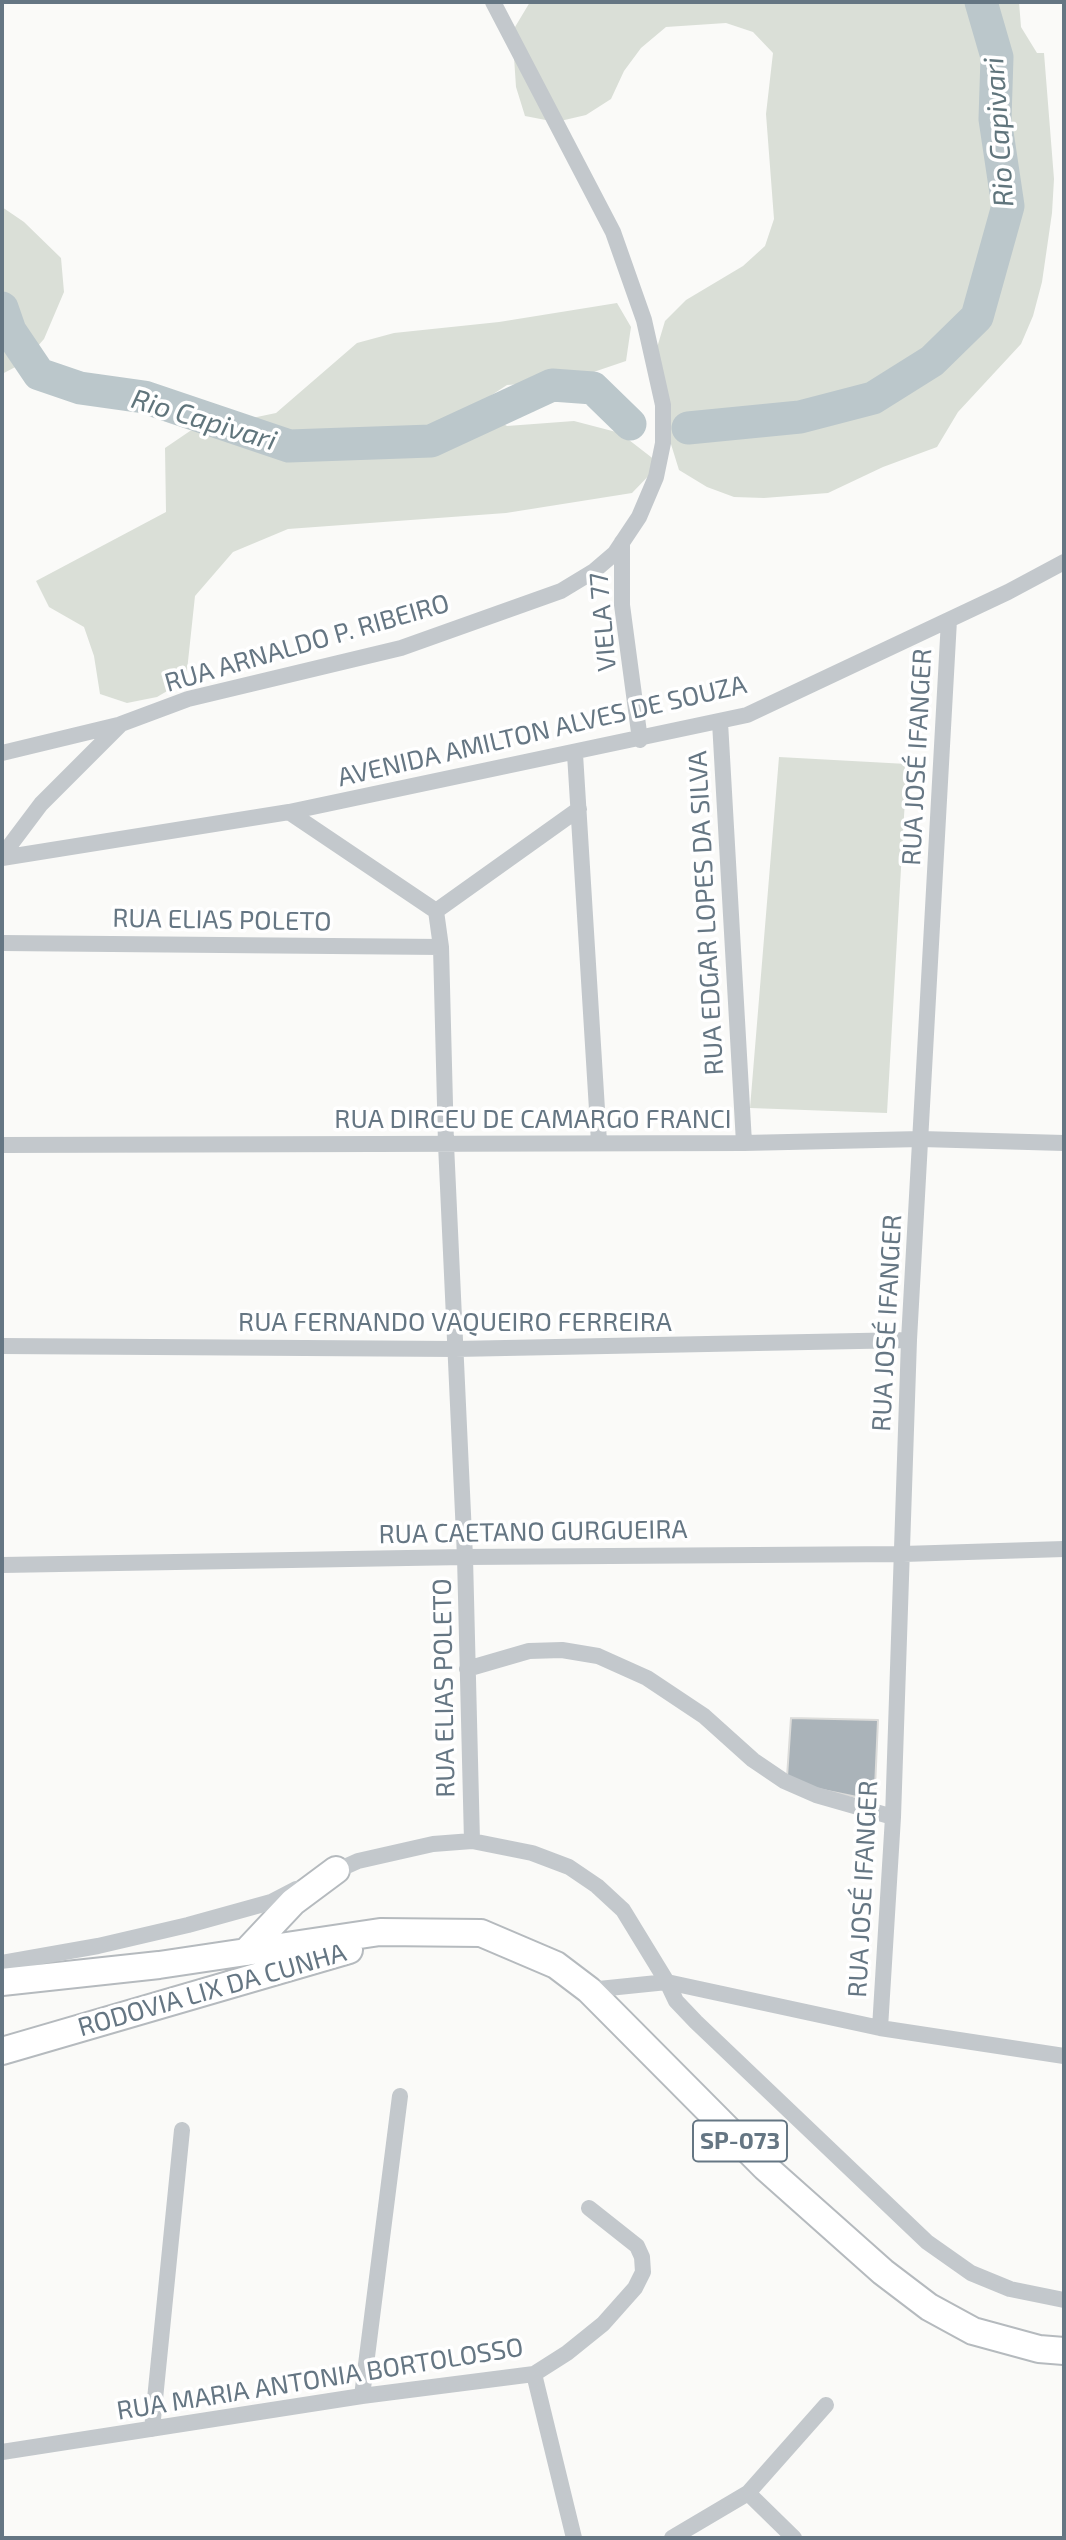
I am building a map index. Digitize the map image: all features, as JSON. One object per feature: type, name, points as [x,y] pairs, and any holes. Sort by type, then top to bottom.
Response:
[{"type":"main road","points":[[246,1952],[293,1902],[336,1870]]},
{"type":"main road","name":"RODOVIA LIX DA CUNHA","points":[[2,1982],[246,1952],[380,1931],[481,1933],[555,1965],[589,1990],[765,2166],[883,2272],[920,2300],[973,2331],[1039,2349],[1064,2351]]},
{"type":"main road","name":"RODOVIA LIX DA CUNHA","points":[[2,2051],[380,1939],[422,1931]]},
{"type":"street","name":"RUA ARNALDO P. RIBEIRO","points":[[2,857],[41,803],[121,724],[188,699],[401,648],[561,591],[594,572],[622,542],[639,517],[652,487],[663,443],[663,405],[644,320],[613,232],[493,2]]},
{"type":"street","name":"VIELA 77","points":[[622,542],[622,605],[640,740]]},
{"type":"street","name":"AVENIDA AMILTON ALVES DE SOUZA","points":[[2,857],[289,812],[575,754],[747,715],[1064,562]]},
{"type":"street","name":"RUA JOSÉ IFANGER","points":[[880,2028],[893,1817],[909,1340],[948,620]]},
{"type":"street","name":"RUA EDGAR LOPES DA SILVA","points":[[720,722],[744,1143]]},
{"type":"street","points":[[2,753],[121,724]]},
{"type":"street","points":[[575,754],[599,1142]]},
{"type":"street","points":[[289,812],[436,911],[579,809]]},
{"type":"street","name":"RUA ELIAS POLETO","points":[[436,911],[441,947],[446,1144],[465,1556],[472,1841]]},
{"type":"street","name":"RUA ELIAS POLETO","points":[[2,943],[441,947]]},
{"type":"street","name":"RUA DIRCEU DE CAMARGO FRANCI","points":[[2,1145],[744,1143],[921,1139],[1064,1143]]},
{"type":"street","name":"RUA FERNANDO VAQUEIRO FERREIRA","points":[[2,1346],[455,1349],[909,1340]]},
{"type":"street","name":"RUA CAETANO GURGUEIRA","points":[[2,1564],[465,1556],[903,1554],[1064,1549]]},
{"type":"street","points":[[467,1669],[529,1651],[562,1650],[598,1656],[647,1678],[704,1716],[753,1760],[784,1781],[816,1795],[893,1817]]},
{"type":"street","points":[[2,1962],[98,1946],[259,1905],[336,1870],[396,1851],[472,1841],[532,1853],[569,1867],[597,1886],[623,1910],[676,2001],[927,2242],[971,2273],[1010,2289],[1064,2300]]},
{"type":"street","points":[[589,1990],[667,1982],[880,2028],[1064,2056]]},
{"type":"street","points":[[362,2396],[400,2096]]},
{"type":"street","points":[[152,2429],[182,2130]]},
{"type":"street","name":"RUA MARIA ANTONIA BORTOLOSSO","points":[[2,2452],[362,2396],[534,2374],[567,2353],[603,2324],[635,2288],[643,2272],[642,2257],[637,2246],[589,2208]]},
{"type":"street","points":[[534,2374],[573,2538]]},
{"type":"street","points":[[673,2538],[748,2493],[826,2405]]},
{"type":"street","points":[[748,2493],[794,2538]]},
{"type":"shaded area","points":[[530,2],[1019,2],[1021,27],[1037,53],[1044,53],[1054,179],[1042,282],[1033,316],[1021,344],[958,412],[937,447],[883,467],[828,493],[764,498],[734,497],[707,487],[679,470],[670,441],[656,351],[665,321],[686,300],[743,266],[765,246],[774,219],[766,114],[773,53],[753,32],[726,23],[666,27],[641,48],[624,71],[611,99],[586,115],[556,122],[525,116],[516,87],[515,27]]},
{"type":"shaded area","points":[[2,207],[24,222],[61,258],[64,292],[44,339],[23,363],[2,374]]},
{"type":"shaded area","points":[[617,303],[631,327],[626,361],[567,381],[507,385],[475,406],[507,426],[574,421],[620,433],[660,464],[632,493],[506,513],[288,529],[233,552],[195,596],[186,680],[157,697],[127,703],[100,694],[94,656],[84,627],[49,607],[36,581],[166,512],[165,448],[190,431],[276,413],[357,343],[394,333],[499,322]]},
{"type":"shaded area","points":[[779,757],[907,764],[887,1113],[750,1108]]},
{"type":"building","points":[[791,1718],[878,1720],[873,1792],[857,1797],[813,1788],[787,1777]]},
{"type":"waterway","name":"Rio Capivari","points":[[688,428],[800,417],[873,398],[932,361],[977,317],[1008,206],[995,119],[997,57],[981,2]]},
{"type":"waterway","name":"Rio Capivari","points":[[2,308],[10,331],[39,374],[80,388],[144,397],[289,446],[431,441],[552,385],[593,388],[630,424]]}]
